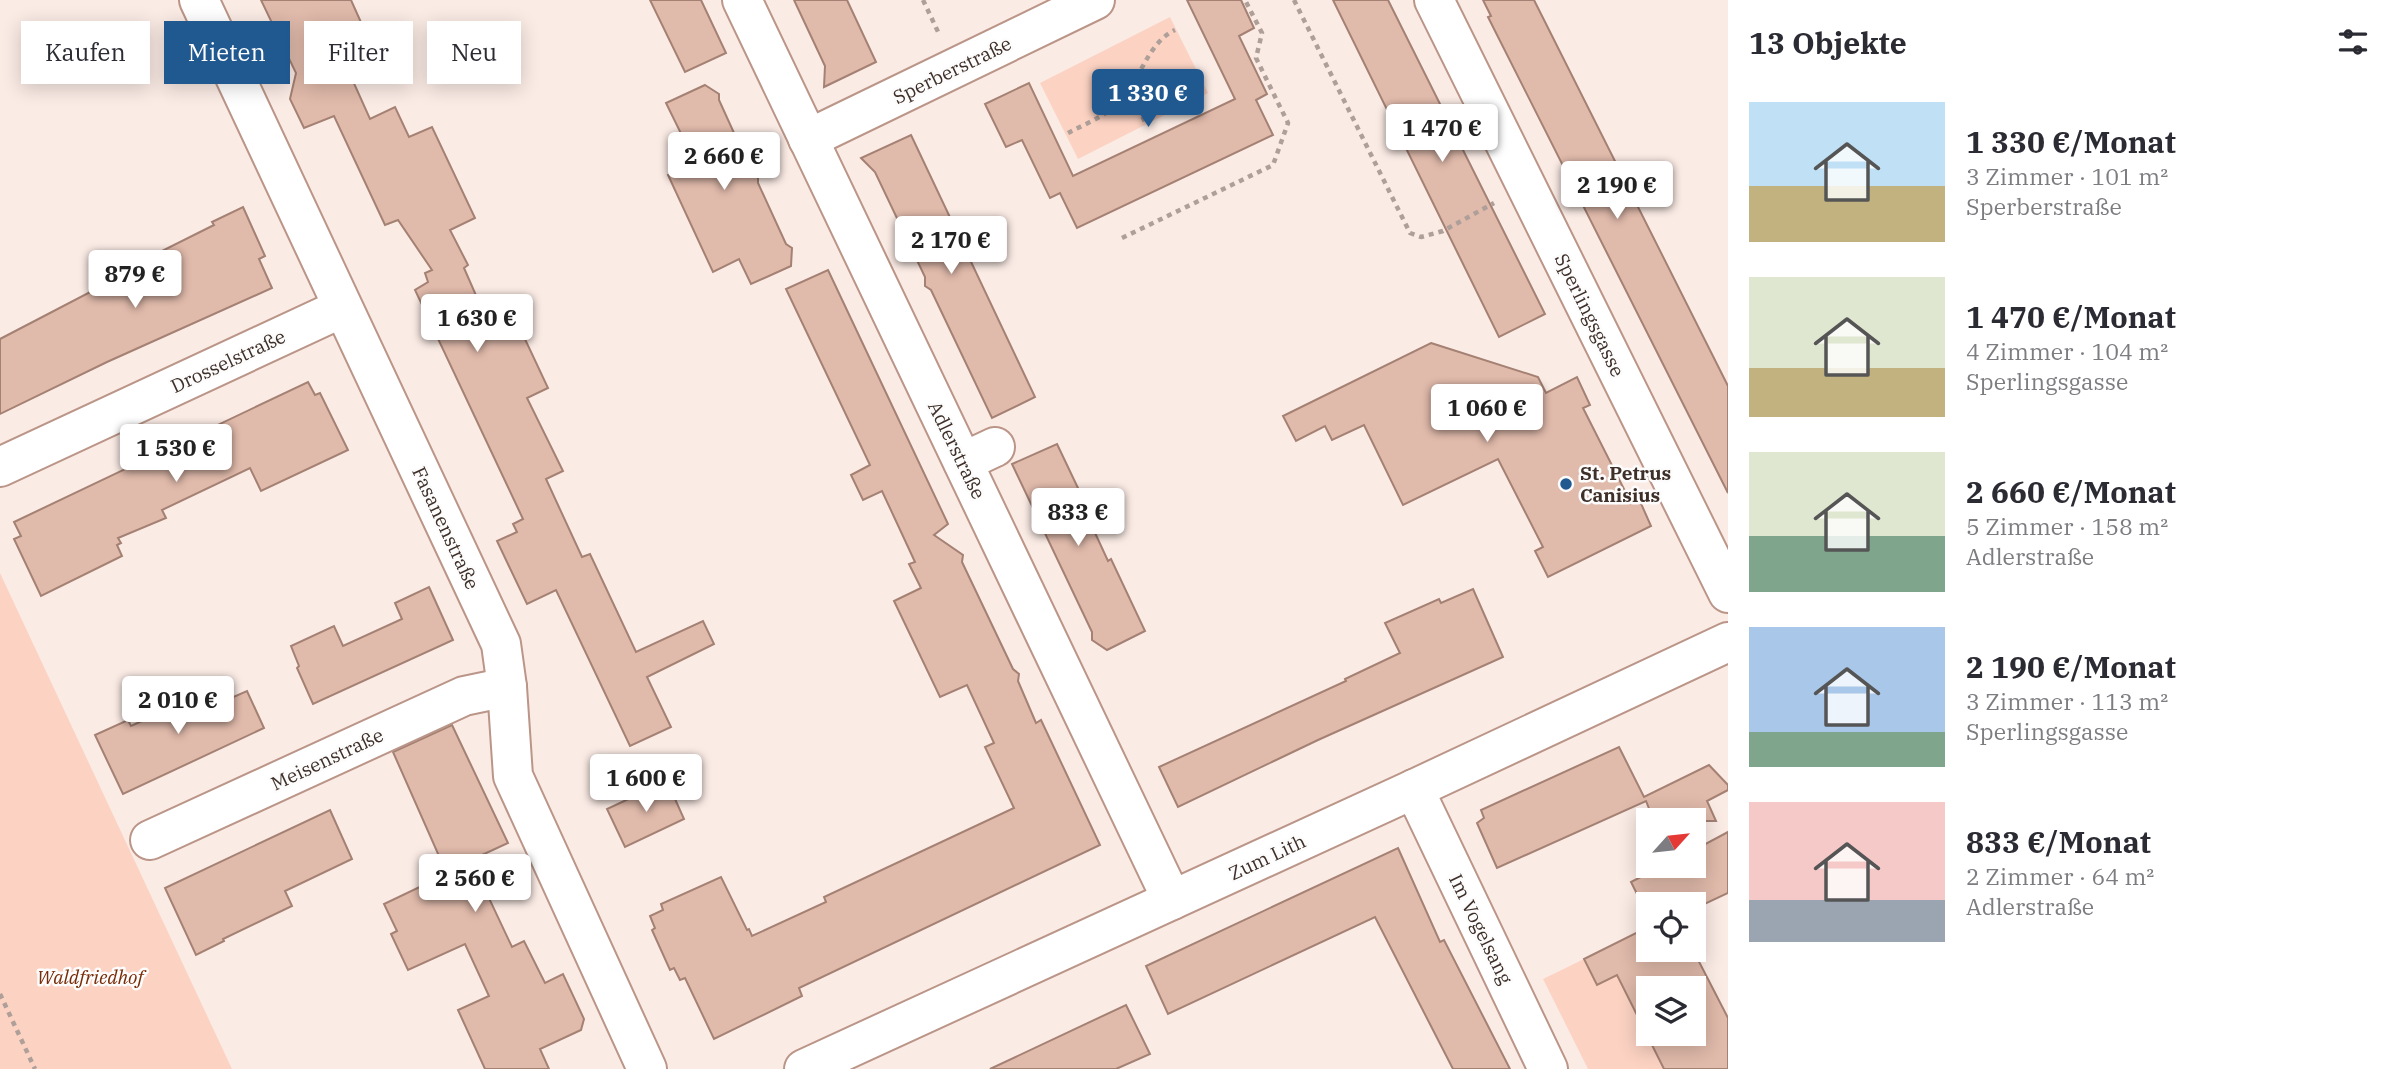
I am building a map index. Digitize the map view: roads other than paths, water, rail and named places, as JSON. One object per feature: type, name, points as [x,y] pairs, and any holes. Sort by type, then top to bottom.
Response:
[{"type":"street","name":"Fasanenstraße","points":[[199,0],[501,644],[513,776],[647,1069]]},
{"type":"street","name":"Adlerstraße","points":[[742,0],[808,139],[979,455],[1172,901]]},
{"type":"street","name":"Sperberstraße","points":[[808,139],[1095,0]]},
{"type":"street","name":"Sperlingsgasse","points":[[1434,0],[1728,593]]},
{"type":"street","name":"Drosselstraße","points":[[0,467],[342,308]]},
{"type":"street","name":"Zum Lith","points":[[804,1069],[1728,642]]},
{"type":"street","name":"Meisenstraße","points":[[150,840],[464,696],[507,687]]},
{"type":"street","name":"Im Vogelsang","points":[[1414,789],[1548,1069]]},
{"type":"place","name":"St. Petrus Canisius","points":[[1566,484]]},
{"type":"park label","name":"Waldfriedhof","points":[[90,977]]}]
